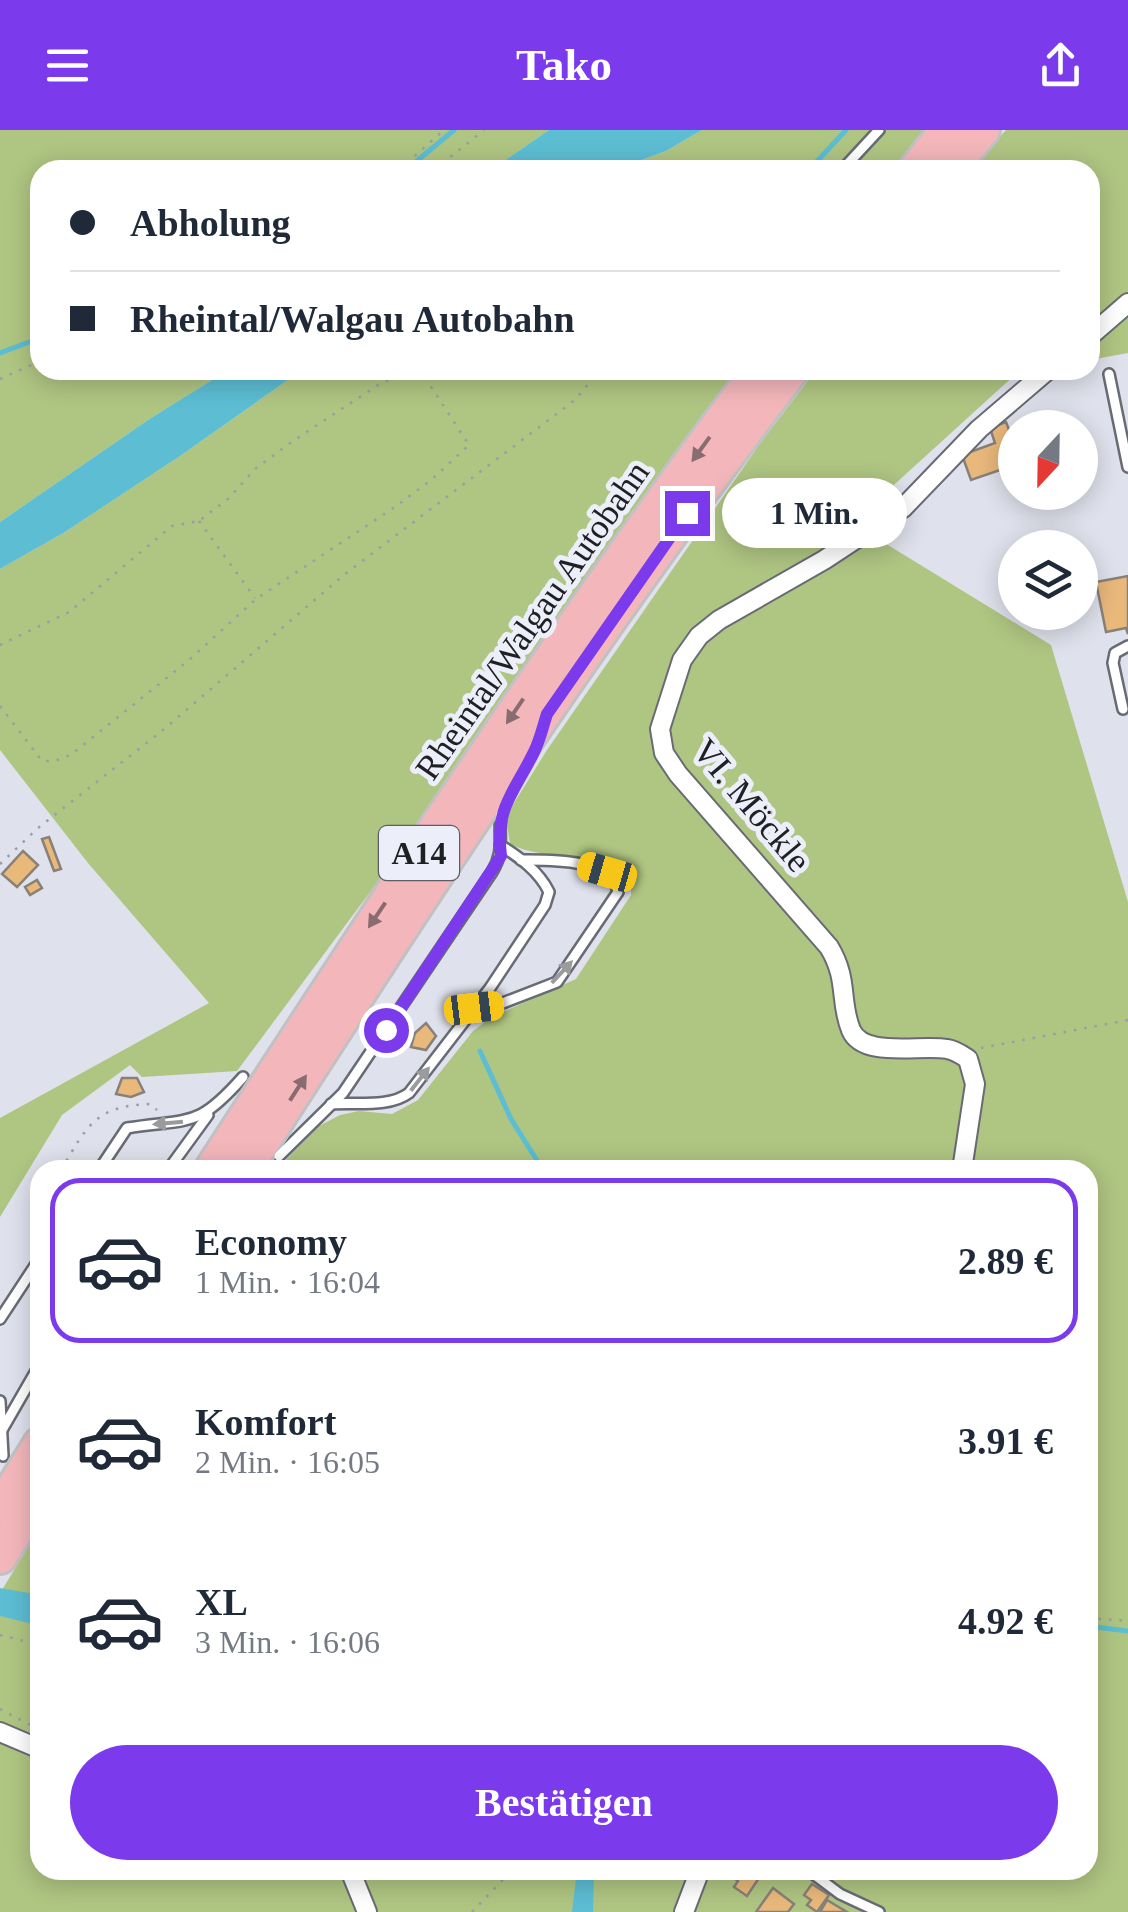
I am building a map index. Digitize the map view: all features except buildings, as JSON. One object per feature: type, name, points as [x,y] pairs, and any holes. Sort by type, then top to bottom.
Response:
[{"type":"highway","points":[[923,160],[948,130]]},
{"type":"highway","points":[[958,160],[983,130]]},
{"type":"highway","name":"Rheintal/Walgau Autobahn","points":[[217,1160],[539,676],[751,380]]},
{"type":"highway","name":"Rheintal/Walgau Autobahn","points":[[251,1160],[360,990],[547,714],[785,380]]},
{"type":"highway","points":[[500,829],[508,796],[535,750],[547,714]]},
{"type":"highway","points":[[243,1077],[327,970],[347,960]]},
{"type":"highway","points":[[4,1535],[30,1469]]},
{"type":"highway","points":[[4,1535],[30,1505]]},
{"type":"street","points":[[1100,327],[1128,303]]},
{"type":"street","name":"VI. Möckle","points":[[968,1059],[946,1049],[881,1048],[862,1042],[852,1032],[843,976],[829,947],[678,774],[664,753],[660,728],[682,660],[699,636],[903,508],[979,428],[1036,380]]},
{"type":"street","points":[[964,1160],[975,1084],[968,1059]]},
{"type":"street","points":[[0,1732],[30,1745]]},
{"type":"street","points":[[354,1880],[366,1912]]},
{"type":"street","points":[[684,1912],[696,1880]]},
{"type":"lane","points":[[851,160],[879,130]]},
{"type":"lane","points":[[1110,374],[1128,467]]},
{"type":"lane","points":[[1123,709],[1114,663],[1115,654],[1128,646]]},
{"type":"lane","points":[[332,1104],[400,1100],[409,1093],[534,922],[549,892],[500,829]]},
{"type":"lane","points":[[276,1160],[343,1093],[368,1058],[492,872],[501,856],[500,829]]},
{"type":"lane","points":[[474,1008],[496,1006],[558,982],[618,892],[616,881],[607,872],[582,865],[522,860]]},
{"type":"lane","points":[[175,1160],[209,1112],[243,1077]]},
{"type":"lane","points":[[106,1160],[127,1128],[195,1119],[209,1112]]},
{"type":"lane","points":[[0,1319],[30,1273]]},
{"type":"lane","points":[[2,1455],[30,1388]]},
{"type":"lane","points":[[0,1401],[2,1455]]},
{"type":"lane","points":[[821,1880],[840,1894],[879,1912]]},
{"type":"path","points":[[410,160],[444,130]]},
{"type":"path","points":[[446,160],[484,130]]},
{"type":"path","points":[[0,380],[30,365]]},
{"type":"path","points":[[0,645],[69,612],[172,526],[199,521],[255,469],[389,380]]},
{"type":"path","points":[[0,706],[42,761],[72,754],[190,660],[256,600],[431,480],[469,446],[426,380]]},
{"type":"path","points":[[0,864],[38,828],[163,730],[360,562],[575,400],[592,380]]},
{"type":"path","points":[[199,521],[256,600]]},
{"type":"path","points":[[968,1059],[984,1045],[1128,1020]]},
{"type":"path","points":[[67,1160],[87,1128],[116,1107],[150,1104],[164,1116],[164,1124]]},
{"type":"path","points":[[1098,1619],[1128,1621]]},
{"type":"path","points":[[0,1635],[30,1642]]},
{"type":"path","points":[[0,1708],[30,1724]]},
{"type":"path","points":[[472,1912],[502,1880]]},
{"type":"green space","points":[[0,130],[549,130],[506,160],[30,160],[30,380],[212,380],[0,522]]},
{"type":"green space","points":[[702,130],[927,130],[904,160],[641,160]]},
{"type":"green space","points":[[1006,130],[1128,130],[1128,353],[1100,358],[1100,160],[980,160]]},
{"type":"green space","points":[[288,380],[733,380],[604,552],[385,872],[237,1071],[142,1077],[130,1065],[62,1115],[35,1160],[30,1160],[30,1168],[0,1217],[0,1118],[209,1003],[88,863],[0,750],[0,569],[65,532]]},
{"type":"green space","points":[[808,380],[1009,380],[852,523],[998,613],[998,630],[1027,630],[1051,645],[1128,902],[1128,1912],[0,1912],[0,1593],[30,1544],[30,1880],[1098,1880],[1098,1160],[286,1160],[319,1126],[340,1115],[359,1111],[392,1114],[418,1100],[473,1031],[490,1018],[576,979],[631,895],[626,869],[612,863],[538,853],[510,844],[506,816],[547,750]]},
{"type":"water","points":[[549,130],[702,130],[641,160],[506,160]]},
{"type":"water","points":[[212,380],[288,380],[65,532],[0,569],[0,522]]},
{"type":"water","points":[[0,1588],[30,1593],[30,1624],[0,1616]]},
{"type":"water","points":[[576,1880],[594,1880],[593,1912],[572,1912]]},
{"type":"waterway","points":[[418,160],[454,130]]},
{"type":"waterway","points":[[818,160],[846,130]]},
{"type":"waterway","points":[[0,353],[30,342]]},
{"type":"waterway","points":[[480,1051],[511,1119],[537,1160]]},
{"type":"waterway","points":[[1098,1627],[1128,1631]]},
{"type":"route","points":[[386,1030],[501,856],[501,814],[535,750],[547,714],[687,513]]}]
